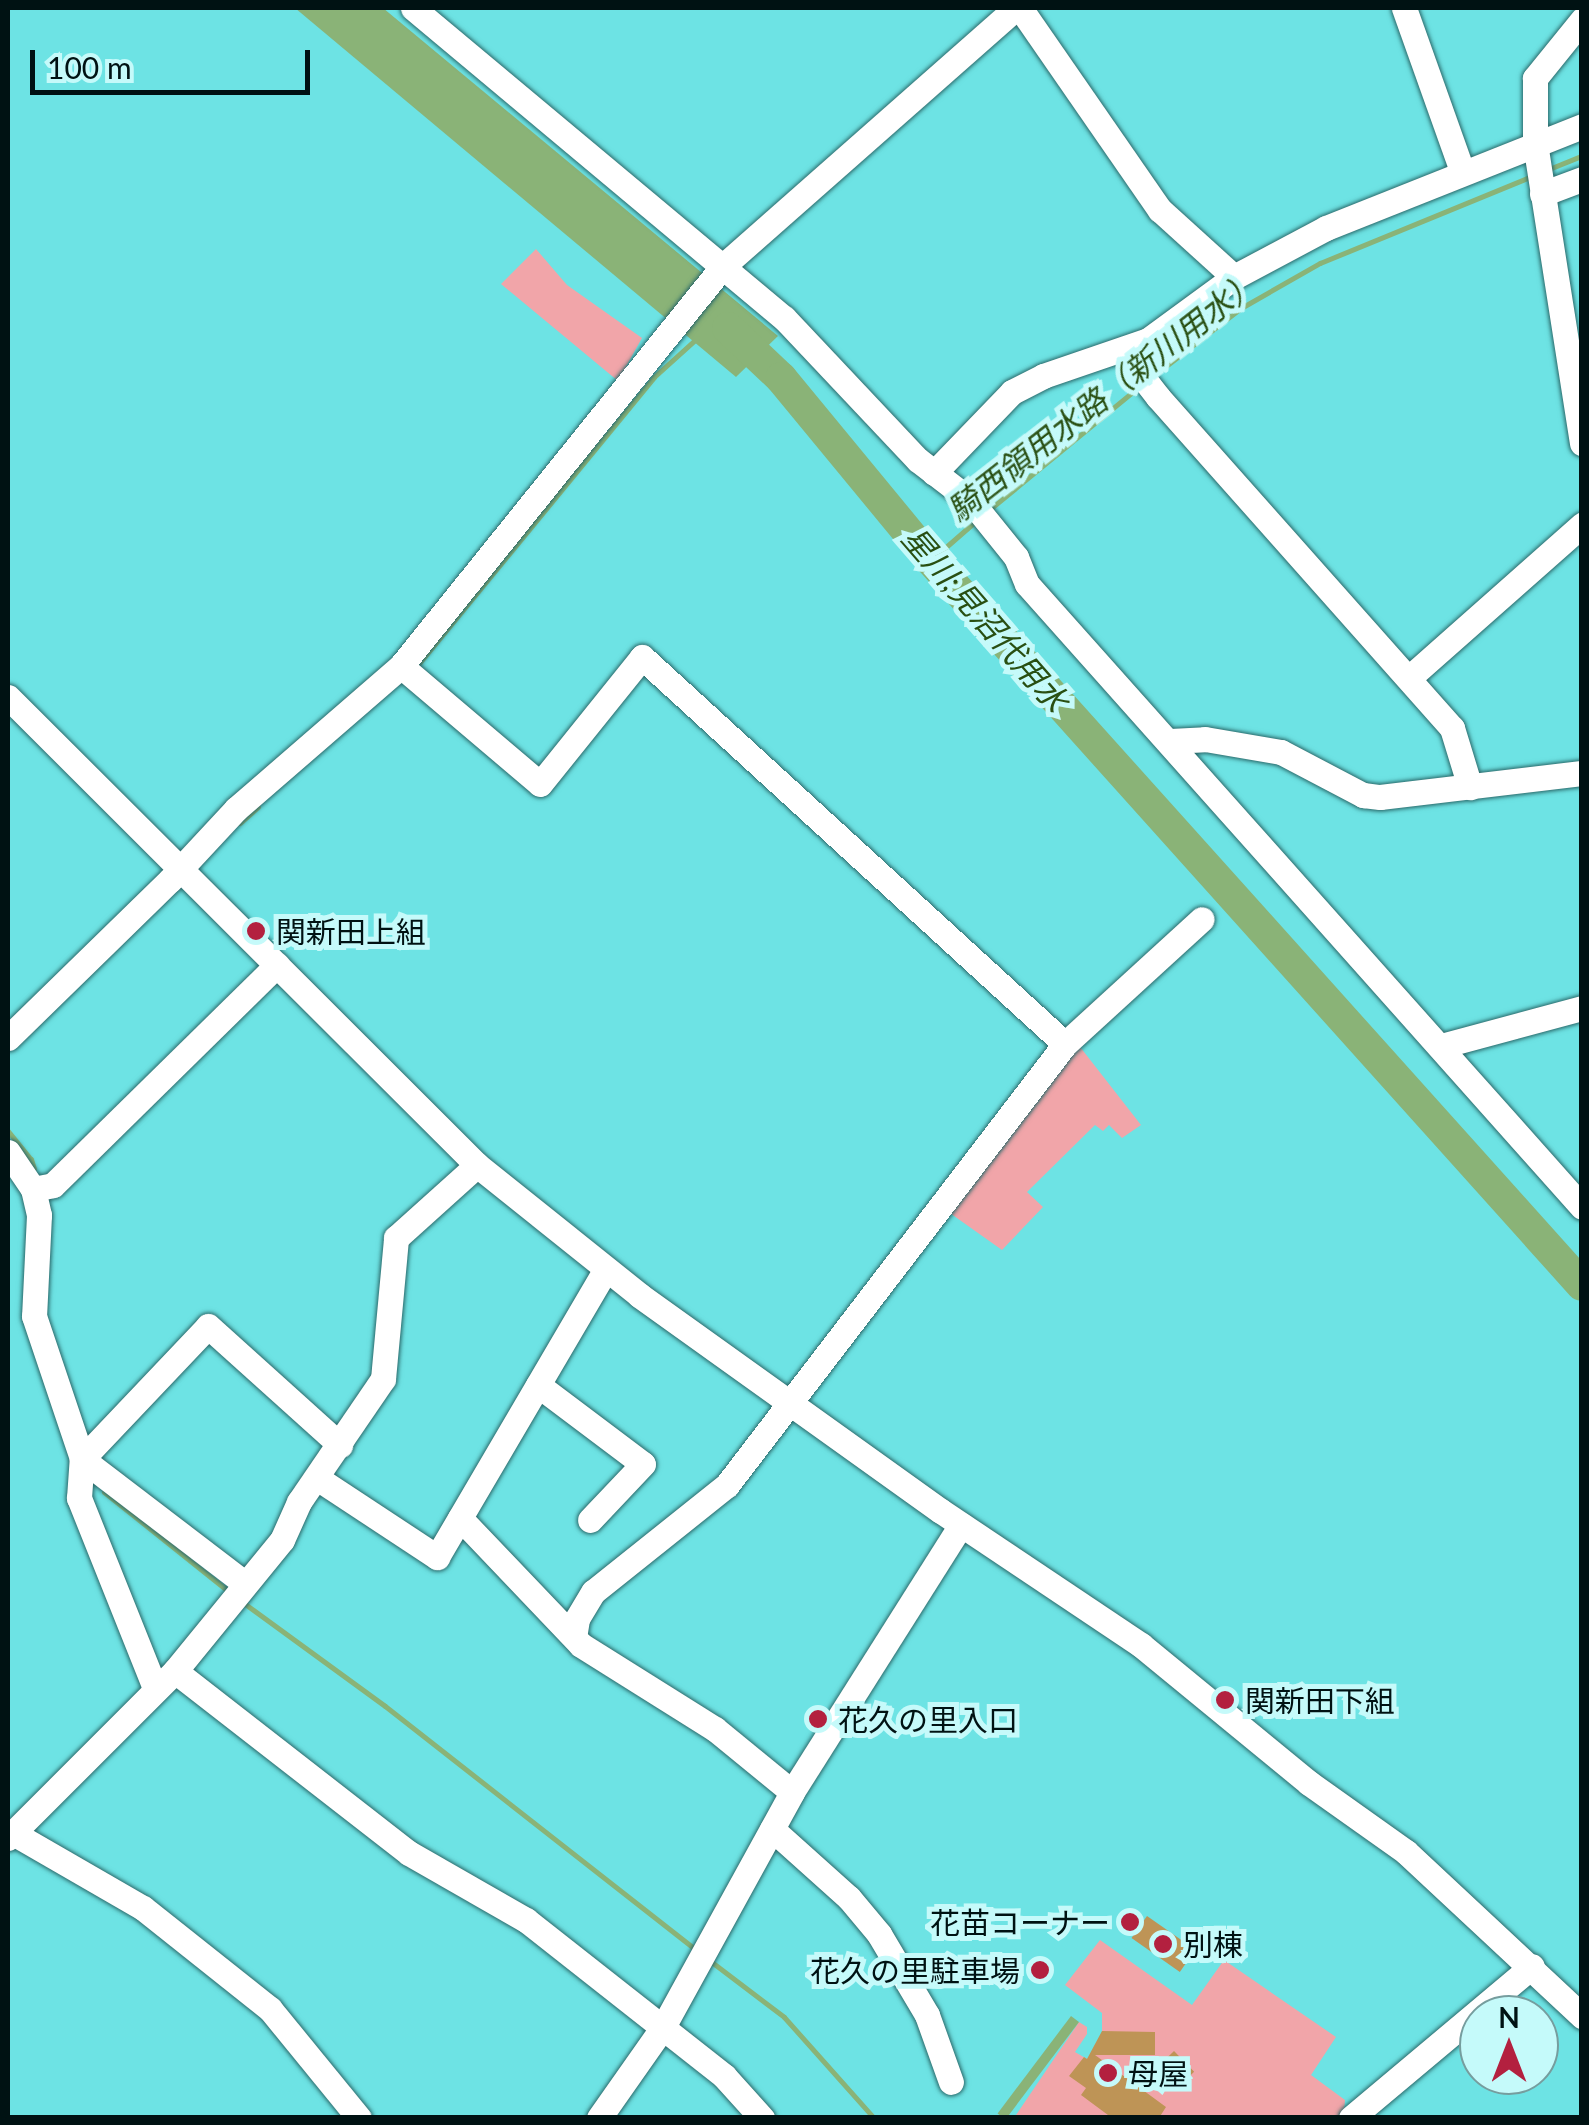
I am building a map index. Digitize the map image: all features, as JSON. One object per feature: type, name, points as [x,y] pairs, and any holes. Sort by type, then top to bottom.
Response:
[{"type":"street","points":[[413,8],[719,271],[820,352],[934,473],[970,500],[1000,535],[1028,584],[1582,1207]]},
{"type":"street","points":[[8,1038],[236,809],[402,666],[719,271],[1018,8],[1160,210],[1234,277]]},
{"type":"street","points":[[1404,8],[1462,171]]},
{"type":"street","points":[[1582,20],[1535,78],[1536,147],[1582,443]]},
{"type":"street","points":[[934,473],[1012,392],[1043,376],[1129,361],[1148,340],[1234,277],[1326,228],[1582,126]]},
{"type":"street","points":[[1542,191],[1582,179]]},
{"type":"street","points":[[1129,361],[1452,728],[1470,787]]},
{"type":"street","points":[[1410,677],[1582,524]]},
{"type":"street","points":[[402,666],[540,784],[642,658],[1064,1044]]},
{"type":"street","points":[[8,697],[477,1166],[606,1269],[790,1402],[1141,1645],[1310,1783],[1406,1852],[1582,2016]]},
{"type":"street","points":[[1170,741],[1205,739],[1281,752],[1362,796],[1582,773]]},
{"type":"street","points":[[574,1637],[576,1619],[593,1592],[728,1485],[1064,1044],[1202,920]]},
{"type":"street","points":[[33,1189],[53,1185],[277,964]]},
{"type":"street","points":[[1441,1046],[1582,1008]]},
{"type":"street","points":[[8,1152],[33,1189],[39,1215],[34,1316],[82,1459],[79,1498],[155,1688]]},
{"type":"street","points":[[359,2118],[270,2009],[143,1908],[10,1836],[176,1671],[244,1582],[282,1540],[299,1502],[383,1379],[396,1238],[477,1166]]},
{"type":"street","points":[[317,1478],[437,1557],[606,1269]]},
{"type":"street","points":[[82,1459],[208,1326],[340,1444]]},
{"type":"street","points":[[538,1385],[643,1464],[590,1520]]},
{"type":"street","points":[[82,1459],[244,1582]]},
{"type":"street","points":[[460,1518],[574,1637],[715,1729],[792,1792]]},
{"type":"street","points":[[599,2118],[663,2027],[792,1792],[961,1524]]},
{"type":"street","points":[[176,1671],[409,1853],[526,1920],[724,2076],[762,2118]]},
{"type":"street","points":[[772,1829],[849,1898],[879,1934],[926,2015],[951,2082]]},
{"type":"street","points":[[1362,2114],[1532,1966]]},
{"type":"shaded area","points":[[295,8],[383,8],[778,336],[736,377]]},
{"type":"shaded area","points":[[536,249],[567,285],[642,338],[618,381],[501,284]]},
{"type":"shaded area","points":[[1077,1043],[1141,1125],[1122,1138],[1109,1125],[1103,1131],[1095,1125],[1027,1192],[1043,1207],[1002,1250],[947,1211]]},
{"type":"shaded area","points":[[1100,1940],[1192,2005],[1224,1960],[1336,2037],[1311,2075],[1345,2100],[1344,2113],[1339,2117],[1014,2118],[1079,2022],[1087,2027],[1087,2034],[1075,2052],[1087,2059],[1102,2038],[1102,2013],[1065,1985]]},
{"type":"shaded area","points":[[1071,2016],[1079,2022],[1007,2118],[998,2113]]},
{"type":"building","name":"別棟","points":[[1147,1916],[1195,1950],[1180,1972],[1132,1938]]},
{"type":"building","name":"母屋","points":[[1102,2031],[1155,2032],[1155,2055],[1095,2055],[1166,2107],[1159,2118],[1112,2118],[1081,2095],[1086,2088],[1069,2076],[1084,2057],[1087,2059]]},
{"type":"building","points":[[1174,2051],[1194,2072],[1180,2086],[1160,2065]]},
{"type":"waterway","name":"騎西領用水路（新川用水）","points":[[1549,169],[1582,156]]},
{"type":"waterway","name":"騎西領用水路（新川用水）","points":[[1153,376],[1241,308],[1320,263],[1530,177]]},
{"type":"waterway","name":"星川;見沼代用水","points":[[728,328],[781,378],[931,560],[1582,1285]]},
{"type":"waterway","points":[[416,667],[654,377],[697,338]]},
{"type":"waterway","name":"騎西領用水路（新川用水）","points":[[990,509],[1140,386]]},
{"type":"waterway","name":"騎西領用水路（新川用水）","points":[[931,560],[978,519]]},
{"type":"waterway","points":[[240,823],[258,807]]},
{"type":"waterway","points":[[8,1131],[31,1159],[34,1169]]},
{"type":"waterway","points":[[104,1492],[228,1591]]},
{"type":"waterway","points":[[241,1601],[385,1706],[696,1950]]},
{"type":"waterway","points":[[709,1960],[784,2017],[874,2118]]},
{"type":"place","name":"関新田上組","points":[[256,931]]},
{"type":"place","name":"関新田下組","points":[[1225,1700]]},
{"type":"place","name":"花久の里入口","points":[[818,1719]]},
{"type":"place","name":"花苗コーナー","points":[[1130,1922]]},
{"type":"place","name":"別棟","points":[[1163,1944]]},
{"type":"place","name":"花久の里駐車場","points":[[1040,1970]]},
{"type":"place","name":"母屋","points":[[1108,2073]]}]
